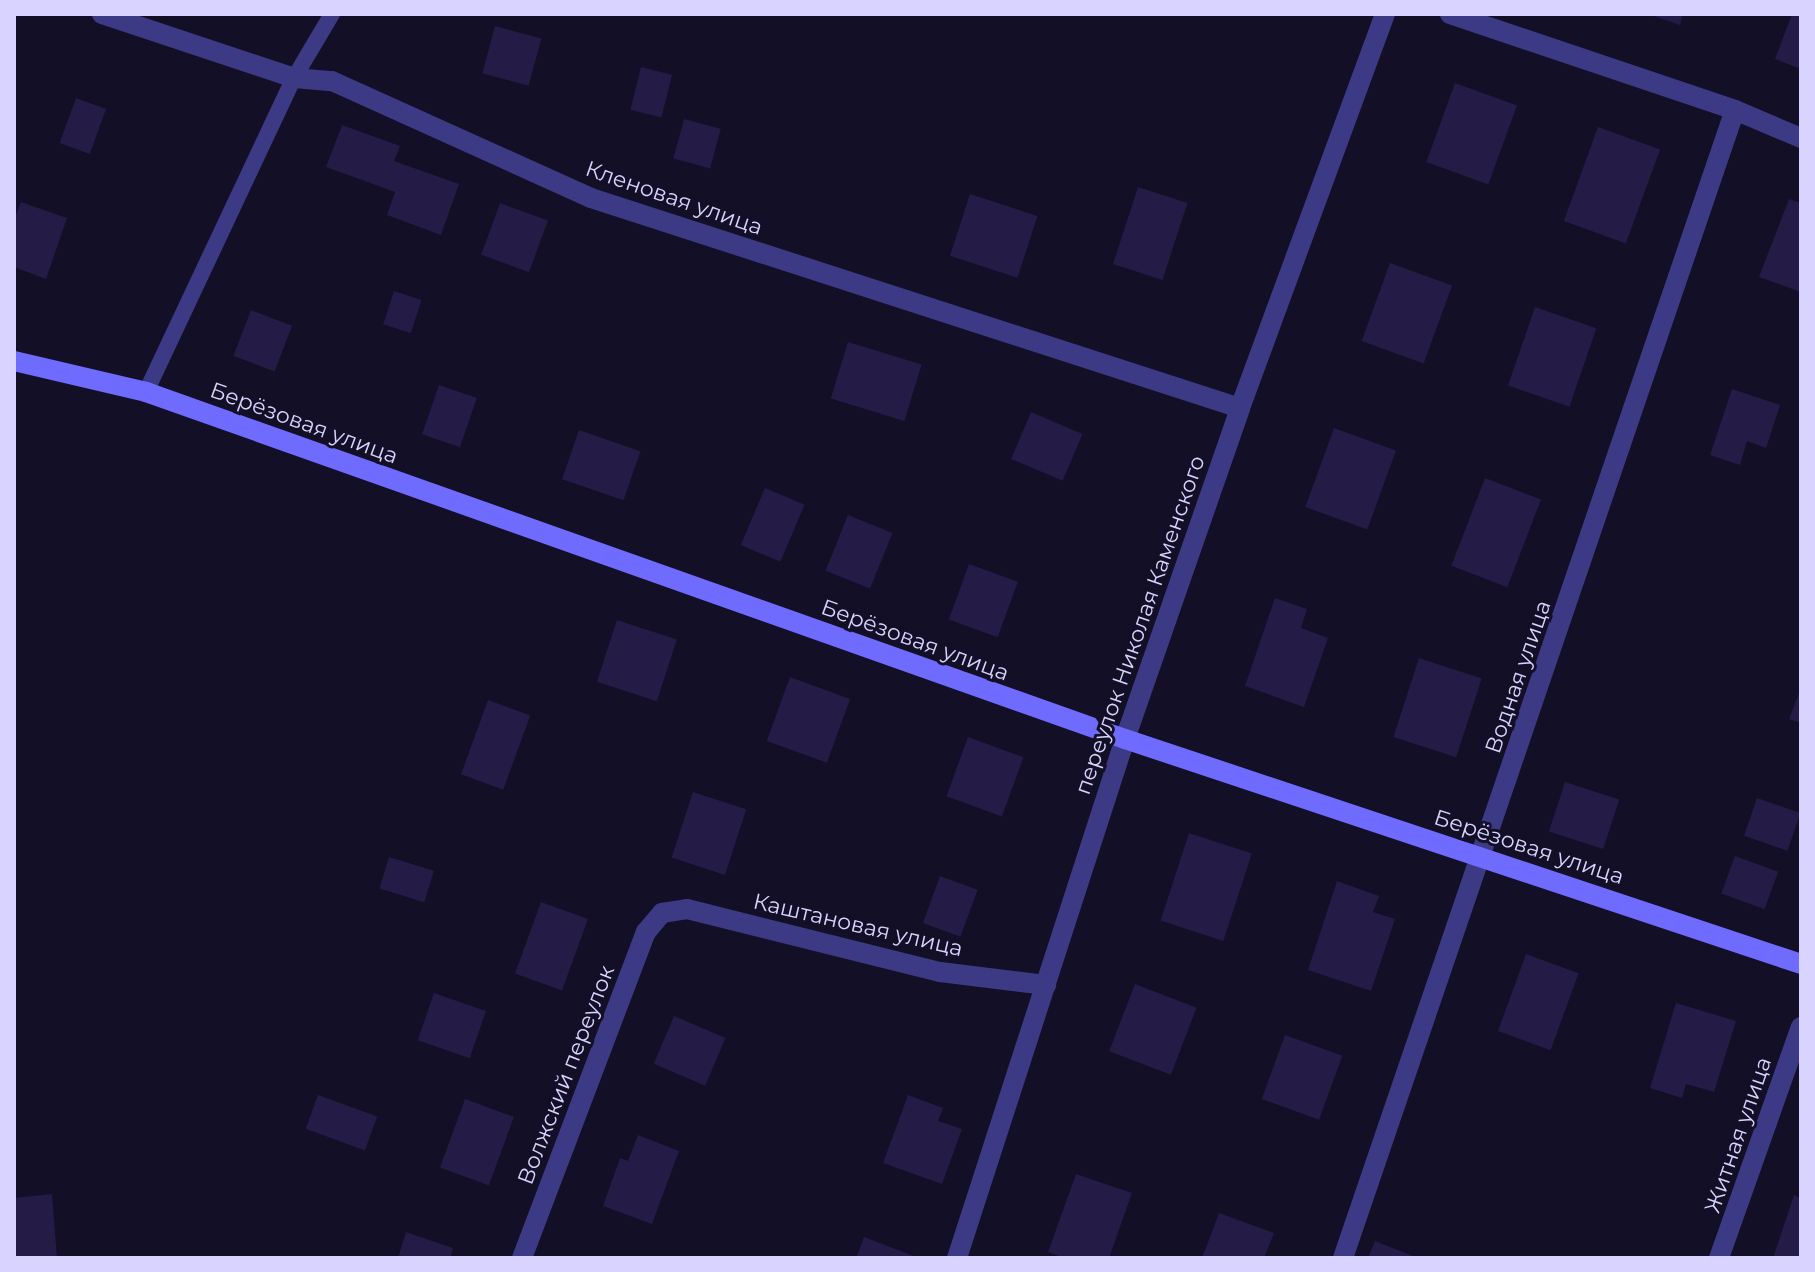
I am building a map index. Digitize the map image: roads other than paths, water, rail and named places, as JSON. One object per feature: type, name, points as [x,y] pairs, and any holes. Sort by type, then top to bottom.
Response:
[{"type":"main road","name":"Берёзовая улица","points":[[14,361],[146,392],[1125,739],[1801,964]]},
{"type":"street","name":"Кленовая улица","points":[[102,14],[294,78],[332,81],[591,198],[1240,408]]},
{"type":"street","name":"переулок Николая Каменского","points":[[957,1258],[1125,739],[1240,408],[1385,14]]},
{"type":"street","points":[[1450,14],[1735,110],[1801,138]]},
{"type":"street","name":"Водная улица","points":[[1343,1258],[1483,856],[1735,110]]},
{"type":"street","name":"Каштановая улица","points":[[662,913],[687,909],[940,972],[1046,985]]},
{"type":"street","name":"Волжский переулок","points":[[522,1258],[646,932],[662,913]]},
{"type":"street","name":"Житная улица","points":[[1719,1258],[1801,1027]]},
{"type":"lane","points":[[146,392],[294,78],[332,14]]}]
